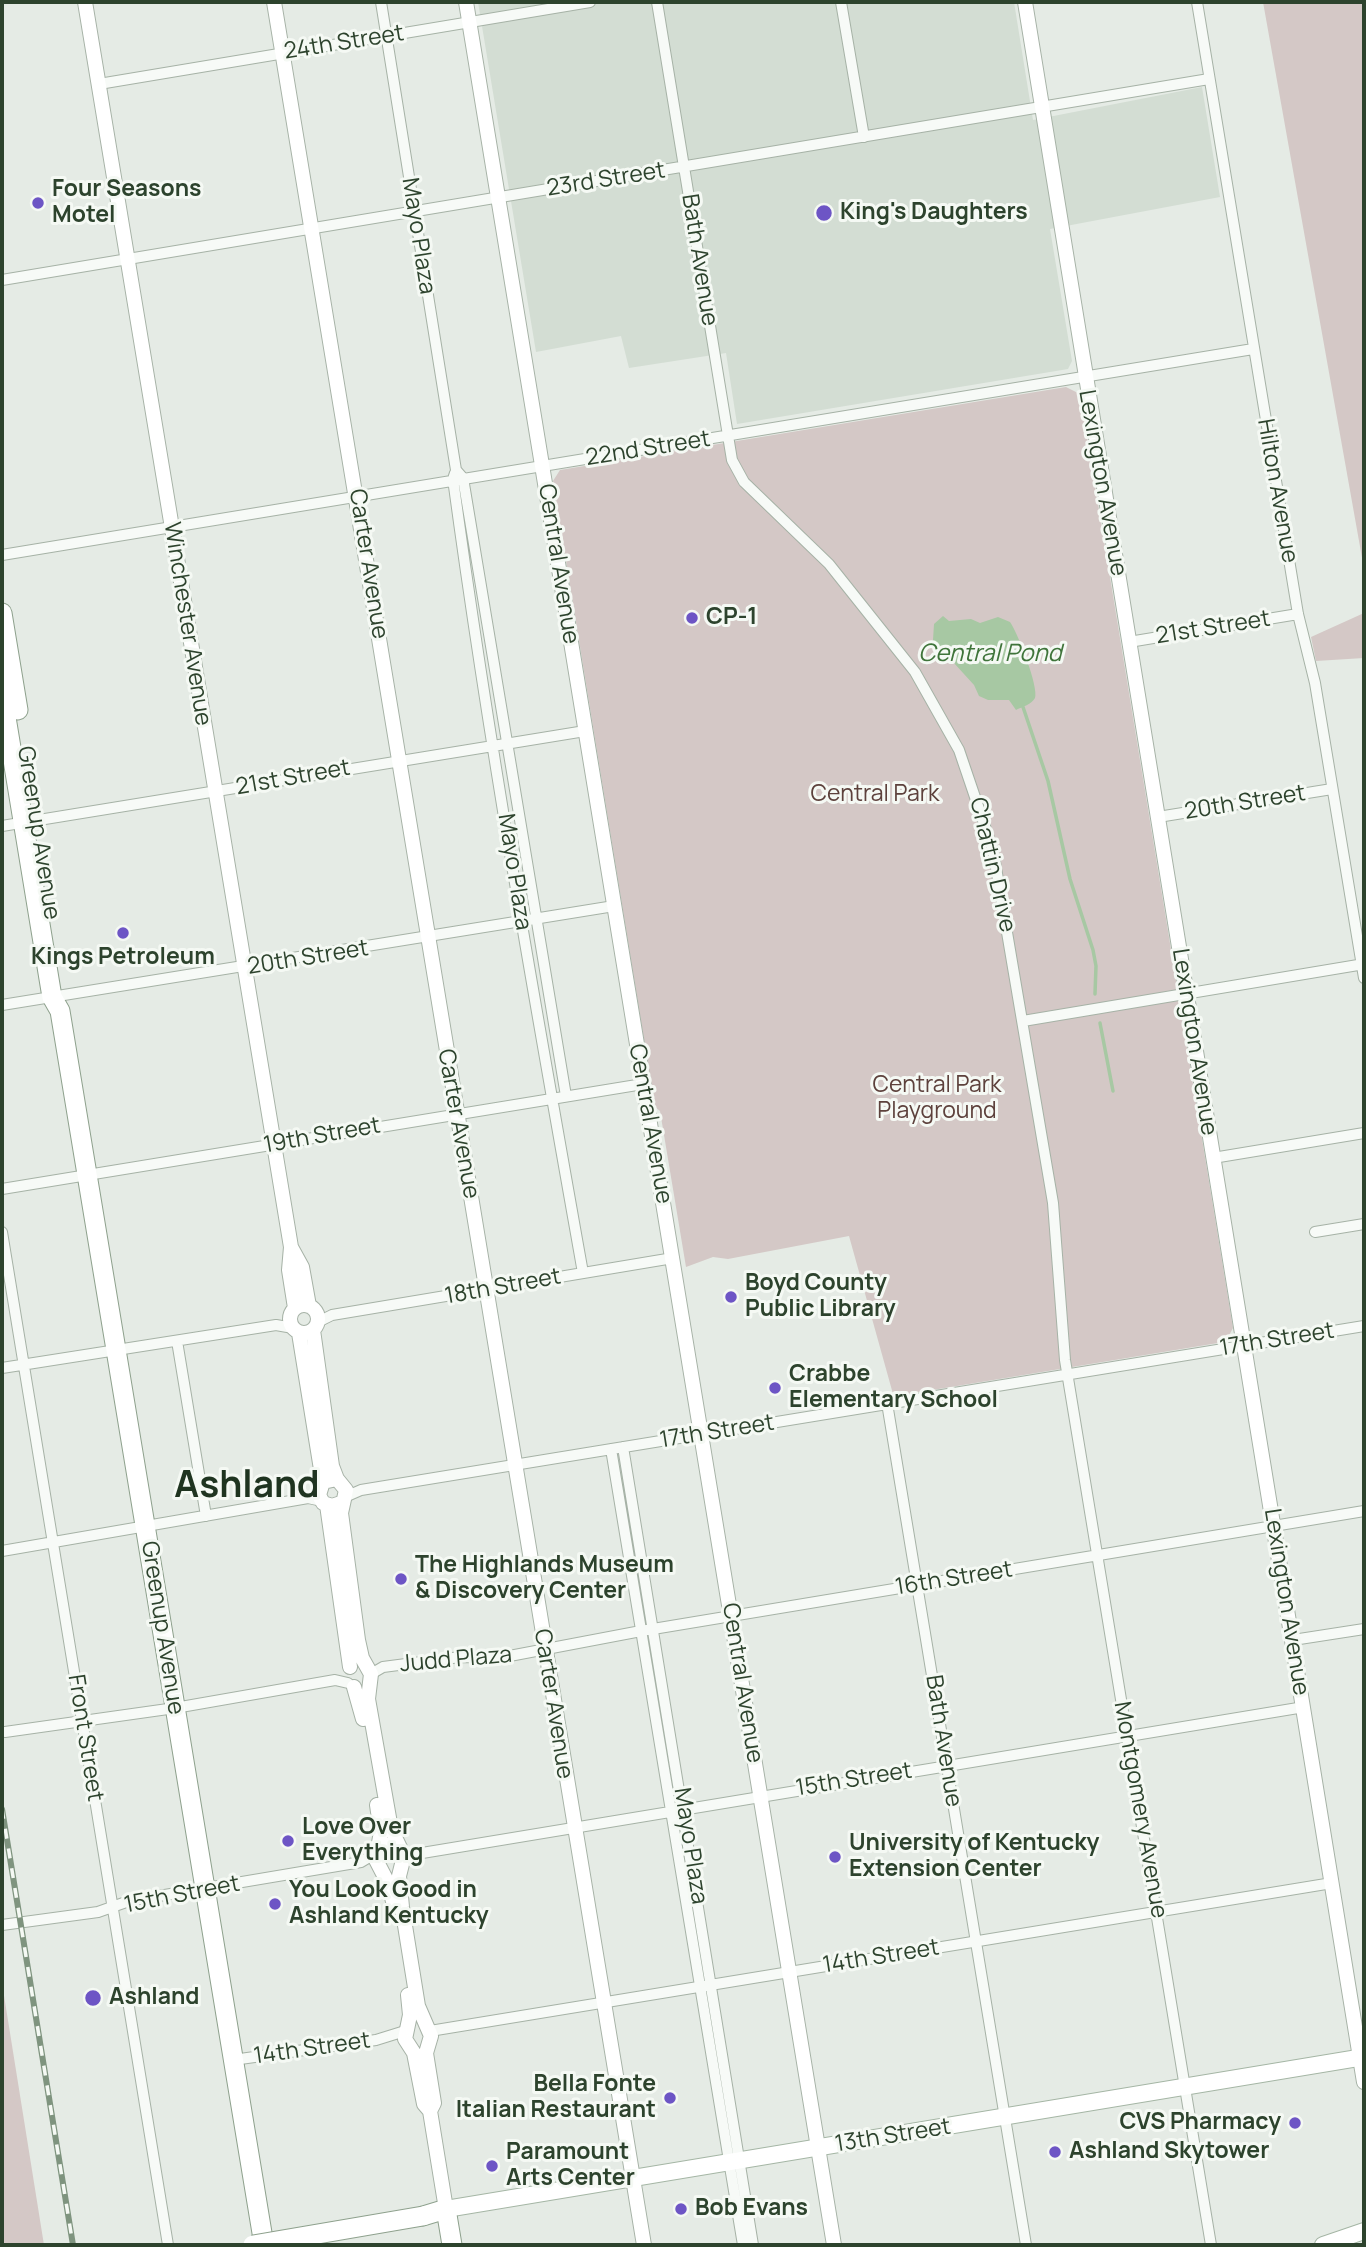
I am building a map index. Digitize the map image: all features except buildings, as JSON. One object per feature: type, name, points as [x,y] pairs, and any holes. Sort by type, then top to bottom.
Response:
[{"type":"highway","name":"Greenup Avenue","points":[[2,613],[30,821],[59,1002],[264,2245]]},
{"type":"highway","name":"Greenup Avenue","points":[[2,693],[30,821]]},
{"type":"highway","name":"13th Street","points":[[253,2245],[423,2216],[446,2209]]},
{"type":"highway","name":"Winchester Avenue","points":[[446,2209],[452,2245]]},
{"type":"main road","name":"13th Street","points":[[446,2209],[1362,2058]]},
{"type":"main road","points":[[1323,2245],[1364,2231]]},
{"type":"street","name":"Winchester Avenue","points":[[85,2],[290,1247],[289,1270],[304,1319],[332,1466],[330,1493],[356,1627],[355,1677],[381,1832],[378,1860],[390,1890],[400,1939],[410,2013],[407,2036],[417,2063],[424,2104],[430,2111],[446,2209]]},
{"type":"street","name":"Carter Avenue","points":[[274,2],[644,2245]]},
{"type":"street","name":"Mayo Plaza","points":[[381,2],[457,476],[509,744],[566,1096]]},
{"type":"street","name":"Central Avenue","points":[[466,2],[834,2245]]},
{"type":"street","name":"24th Street","points":[[99,84],[590,2]]},
{"type":"street","name":"Bath Avenue","points":[[657,2],[727,436]]},
{"type":"street","points":[[841,2],[864,137]]},
{"type":"street","name":"Lexington Avenue","points":[[1025,2],[1084,378],[1364,2082]]},
{"type":"street","name":"Hilton Avenue","points":[[1197,2],[1297,614],[1315,683],[1364,978]]},
{"type":"street","name":"23rd Street","points":[[2,280],[1209,79]]},
{"type":"street","name":"22nd Street","points":[[2,555],[457,476],[543,466],[1253,349]]},
{"type":"street","name":"Chattin Drive","points":[[727,436],[739,475],[805,538],[882,627],[915,671],[948,728],[976,793],[993,850],[1053,1203],[1060,1320],[1068,1374]]},
{"type":"street","name":"Mayo Plaza","points":[[457,476],[493,746],[583,1273]]},
{"type":"street","name":"21st Street","points":[[1129,642],[1297,614]]},
{"type":"street","name":"21st Street","points":[[2,826],[585,731]]},
{"type":"street","name":"20th Street","points":[[1158,817],[1332,789]]},
{"type":"street","name":"20th Street","points":[[2,1005],[59,1002],[614,906]]},
{"type":"street","points":[[1023,1021],[1363,964]]},
{"type":"street","name":"19th Street","points":[[2,1189],[643,1084]]},
{"type":"street","points":[[1213,1158],[1364,1133]]},
{"type":"street","points":[[1315,1232],[1364,1224]]},
{"type":"street","name":"Front Street","points":[[2,1232],[168,2245]]},
{"type":"street","name":"18th Street","points":[[2,1368],[673,1258]]},
{"type":"street","name":"17th Street","points":[[2,1551],[330,1493],[701,1436],[887,1403],[1364,1326]]},
{"type":"street","points":[[177,1341],[206,1516]]},
{"type":"street","name":"Montgomery Avenue","points":[[1068,1374],[1211,2245]]},
{"type":"street","name":"Bath Avenue","points":[[887,1403],[1026,2245]]},
{"type":"street","name":"Mayo Plaza","points":[[624,1447],[684,1808],[706,1985],[735,2163],[753,2245]]},
{"type":"street","name":"Mayo Plaza","points":[[611,1449],[670,1810],[706,1985]]},
{"type":"street","name":"16th Street","points":[[544,1649],[1364,1511]]},
{"type":"street","points":[[1293,1640],[1364,1629]]},
{"type":"street","name":"Judd Plaza","points":[[355,1677],[383,1667],[460,1657],[499,1658],[544,1649]]},
{"type":"street","name":"Winchester Avenue","points":[[355,1677],[387,1813],[400,1856],[402,1907],[418,2006],[427,2033],[434,2103],[430,2111]]},
{"type":"street","points":[[5,1732],[82,1719],[175,1708],[355,1677]]},
{"type":"street","name":"15th Street","points":[[400,1856],[1304,1707]]},
{"type":"street","points":[[387,1843],[400,1856],[392,1873],[378,1860],[387,1843]]},
{"type":"street","name":"15th Street","points":[[2,1925],[112,1909],[129,1901],[378,1860]]},
{"type":"street","name":"14th Street","points":[[427,2033],[602,2001],[1332,1883]]},
{"type":"street","points":[[416,2022],[427,2033],[419,2049],[407,2036],[416,2022]]},
{"type":"street","name":"14th Street","points":[[233,2060],[407,2036]]},
{"type":"street","name":"Mayo Plaza","points":[[735,2163],[743,2245]]},
{"type":"shaded area","name":"King's Daughters","points":[[478,2],[1014,2],[1033,120],[1202,87],[1220,197],[1050,229],[1072,361],[1068,369],[737,424],[726,353],[629,368],[621,336],[536,352]]},
{"type":"green space","points":[[1263,2],[1364,2],[1364,569]]},
{"type":"green space","name":"Central Park","points":[[1066,387],[1078,393],[1082,406],[1233,1328],[1227,1339],[1218,1343],[896,1396],[893,1394],[849,1236],[728,1259],[713,1257],[686,1267],[660,1111],[655,1107],[553,481],[560,470]]},
{"type":"green space","points":[[1364,613],[1364,658],[1316,661],[1311,637]]},
{"type":"green space","points":[[2,1983],[44,2245],[2,2245]]},
{"type":"water","name":"Central Pond","points":[[943,616],[949,621],[971,619],[980,623],[998,617],[1010,622],[1031,671],[1034,700],[1016,710],[1009,700],[988,700],[979,696],[974,685],[933,640],[934,624]]},
{"type":"waterway","points":[[1023,707],[1048,781],[1070,879],[1093,950],[1096,966],[1095,994]]},
{"type":"waterway","points":[[1100,1023],[1113,1091]]},
{"type":"railway","points":[[2,1809],[73,2245]]},
{"type":"place","name":"Four Seasons Motel","points":[[38,203]]},
{"type":"place","name":"King's Daughters","points":[[824,213]]},
{"type":"place","name":"CP-1","points":[[692,618]]},
{"type":"place","name":"Kings Petroleum","points":[[123,933]]},
{"type":"place","name":"Boyd County Public Library","points":[[731,1297]]},
{"type":"place","name":"Crabbe Elementary School","points":[[775,1388]]},
{"type":"place","name":"The Highlands Museum & Discovery Center","points":[[401,1579]]},
{"type":"place","name":"Love Over Everything","points":[[288,1841]]},
{"type":"place","name":"University of Kentucky Extension Center","points":[[835,1857]]},
{"type":"place","name":"You Look Good in Ashland Kentucky","points":[[275,1904]]},
{"type":"place","name":"Ashland","points":[[93,1998]]},
{"type":"place","name":"Bella Fonte Italian Restaurant","points":[[670,2098]]},
{"type":"place","name":"CVS Pharmacy","points":[[1295,2123]]},
{"type":"place","name":"Ashland Skytower","points":[[1055,2152]]},
{"type":"place","name":"Paramount Arts Center","points":[[492,2166]]},
{"type":"place","name":"Bob Evans","points":[[681,2209]]},
{"type":"district","name":"Ashland","points":[[247,1487]]},
{"type":"park label","name":"Central Park Playground","points":[[937,1099]]}]
